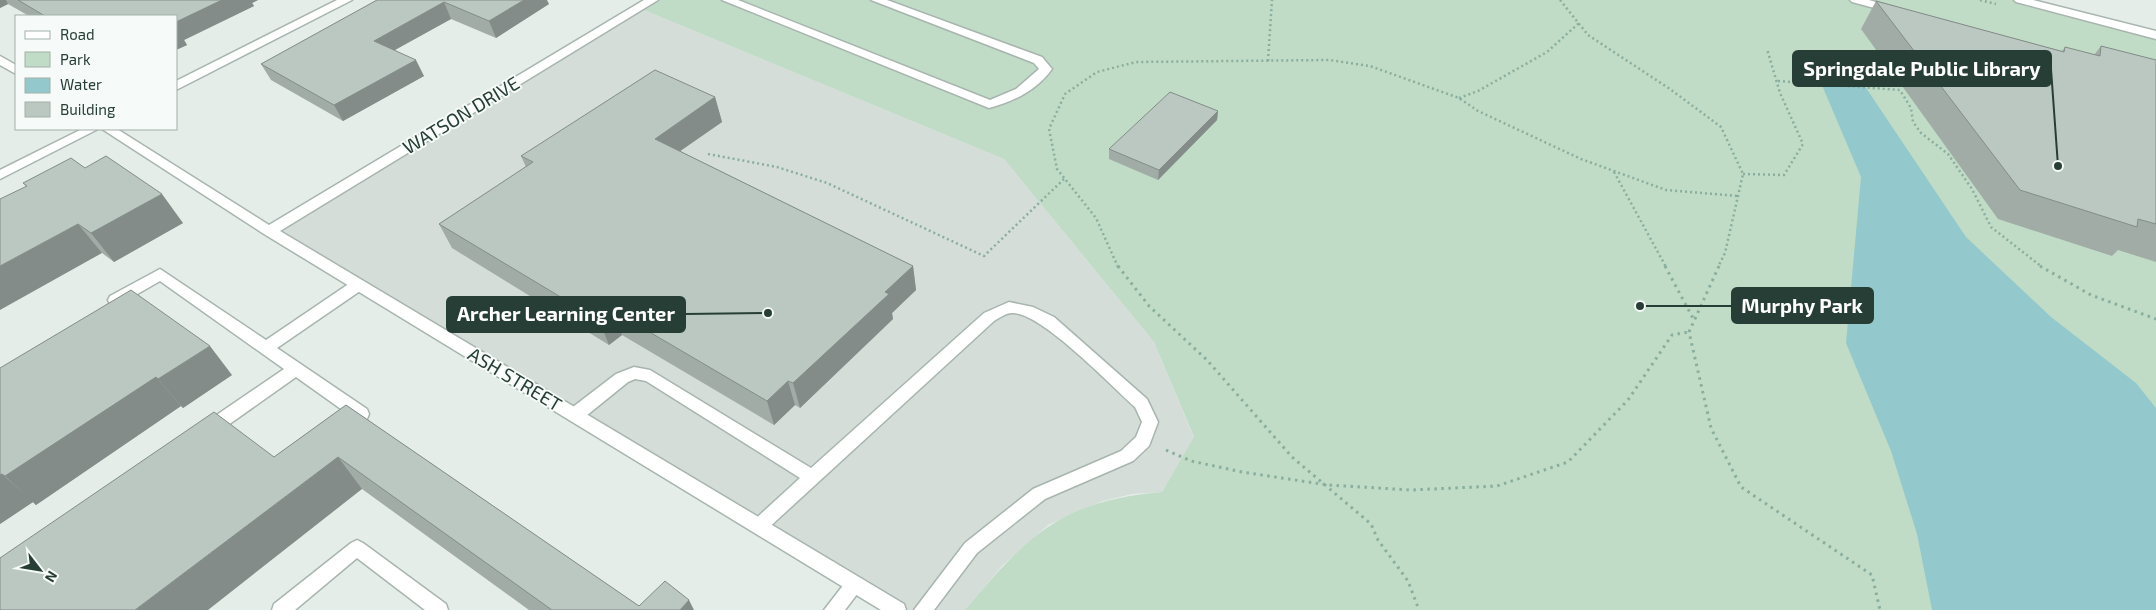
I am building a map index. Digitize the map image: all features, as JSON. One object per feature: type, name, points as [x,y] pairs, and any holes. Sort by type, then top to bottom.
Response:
[{"type":"street","points":[[178,85],[346,0]]},
{"type":"street","name":"WATSON DRIVE","points":[[269,231],[652,0]]},
{"type":"street","points":[[728,0],[989,104],[1018,95],[1046,69],[1038,60],[877,0]]},
{"type":"street","points":[[1856,0],[1903,12]]},
{"type":"street","points":[[2020,0],[2156,34]]},
{"type":"street","points":[[0,60],[15,69]]},
{"type":"street","points":[[0,175],[90,130]]},
{"type":"street","name":"ASH STREET","points":[[110,130],[269,231],[897,610]]},
{"type":"street","points":[[101,309],[160,274],[360,414]]},
{"type":"street","points":[[266,348],[358,285]]},
{"type":"street","points":[[759,526],[988,317],[1010,307],[1028,311],[1049,321],[1140,403],[1150,422],[1144,440],[1127,456],[1039,494],[971,548],[923,610]]},
{"type":"street","points":[[192,441],[296,369]]},
{"type":"street","points":[[575,415],[622,378],[634,373],[650,376],[813,478]]},
{"type":"street","points":[[281,610],[357,548],[439,610]]},
{"type":"street","points":[[833,610],[855,585]]},
{"type":"path","points":[[1268,61],[1272,0]]},
{"type":"path","points":[[1560,0],[1588,35],[1670,89],[1721,126],[1743,174],[1725,253],[1689,332],[1711,428],[1741,487],[1872,575],[1880,610]]},
{"type":"path","points":[[1459,98],[1478,91],[1547,52],[1578,23]]},
{"type":"path","points":[[1743,174],[1784,175],[1804,144],[1780,93],[1767,49]]},
{"type":"path","points":[[1419,610],[1408,581],[1378,540],[1371,524],[1328,485],[1292,457],[1207,360],[1149,306],[1120,271],[1096,218],[1057,169],[1049,129],[1064,94],[1097,72],[1136,62],[1329,60],[1370,66],[1459,98],[1478,111],[1581,159],[1666,190],[1738,196]]},
{"type":"path","points":[[1778,81],[1900,90],[1911,108],[1913,122],[1921,133],[1948,154],[1972,189],[1991,227],[2040,266],[2090,295],[2156,319]]},
{"type":"path","points":[[708,154],[777,167],[827,183],[984,256],[1064,179]]},
{"type":"path","points":[[1614,171],[1694,320]]},
{"type":"path","points":[[1144,440],[1191,461],[1242,472],[1328,485],[1411,490],[1497,486],[1568,462],[1628,400],[1672,336],[1689,332]]},
{"type":"shaded area","points":[[639,8],[1004,159],[1154,342],[1194,438],[1162,492],[1132,494],[1103,501],[1048,525],[1003,565],[965,610],[897,610],[269,231]]},
{"type":"green space","points":[[652,0],[2020,0],[2156,35],[2156,610],[965,610],[1008,561],[1049,526],[1097,504],[1162,492],[1194,437],[1154,342],[1004,159],[639,8]]},
{"type":"water","points":[[1807,50],[1844,55],[1966,237],[2051,317],[2136,383],[2156,408],[2156,610],[1932,610],[1917,534],[1891,451],[1846,343],[1861,177]]},
{"type":"building","points":[[18,0],[222,0],[178,21],[178,15],[43,15]]},
{"type":"building","points":[[377,0],[524,0],[489,21],[444,2],[374,41],[416,60],[334,105],[261,64]]},
{"type":"building","points":[[1876,1],[2064,52],[2065,47],[2100,56],[2101,46],[2156,60],[2156,224],[2138,219],[2137,227],[2020,190]]},
{"type":"building","points":[[655,70],[715,97],[655,139],[913,266],[885,292],[889,294],[793,383],[788,381],[767,401],[612,310],[599,320],[439,224],[533,162],[521,156]]},
{"type":"building","points":[[1170,92],[1218,111],[1159,170],[1109,149]]},
{"type":"building","points":[[106,156],[162,194],[91,233],[78,224],[0,266],[0,199],[27,186],[23,183],[71,158],[85,168]]},
{"type":"building","points":[[131,290],[210,346],[158,379],[156,377],[5,476],[0,475],[0,368]]},
{"type":"building","points":[[346,405],[639,606],[665,581],[689,600],[680,610],[552,610],[338,457],[135,610],[0,610],[0,558],[214,412],[274,457]]},
{"type":"place","name":"Springdale Public Library","points":[[2058,166]]},
{"type":"place","name":"Murphy Park","points":[[1640,306]]},
{"type":"place","name":"Archer Learning Center","points":[[768,313]]}]
